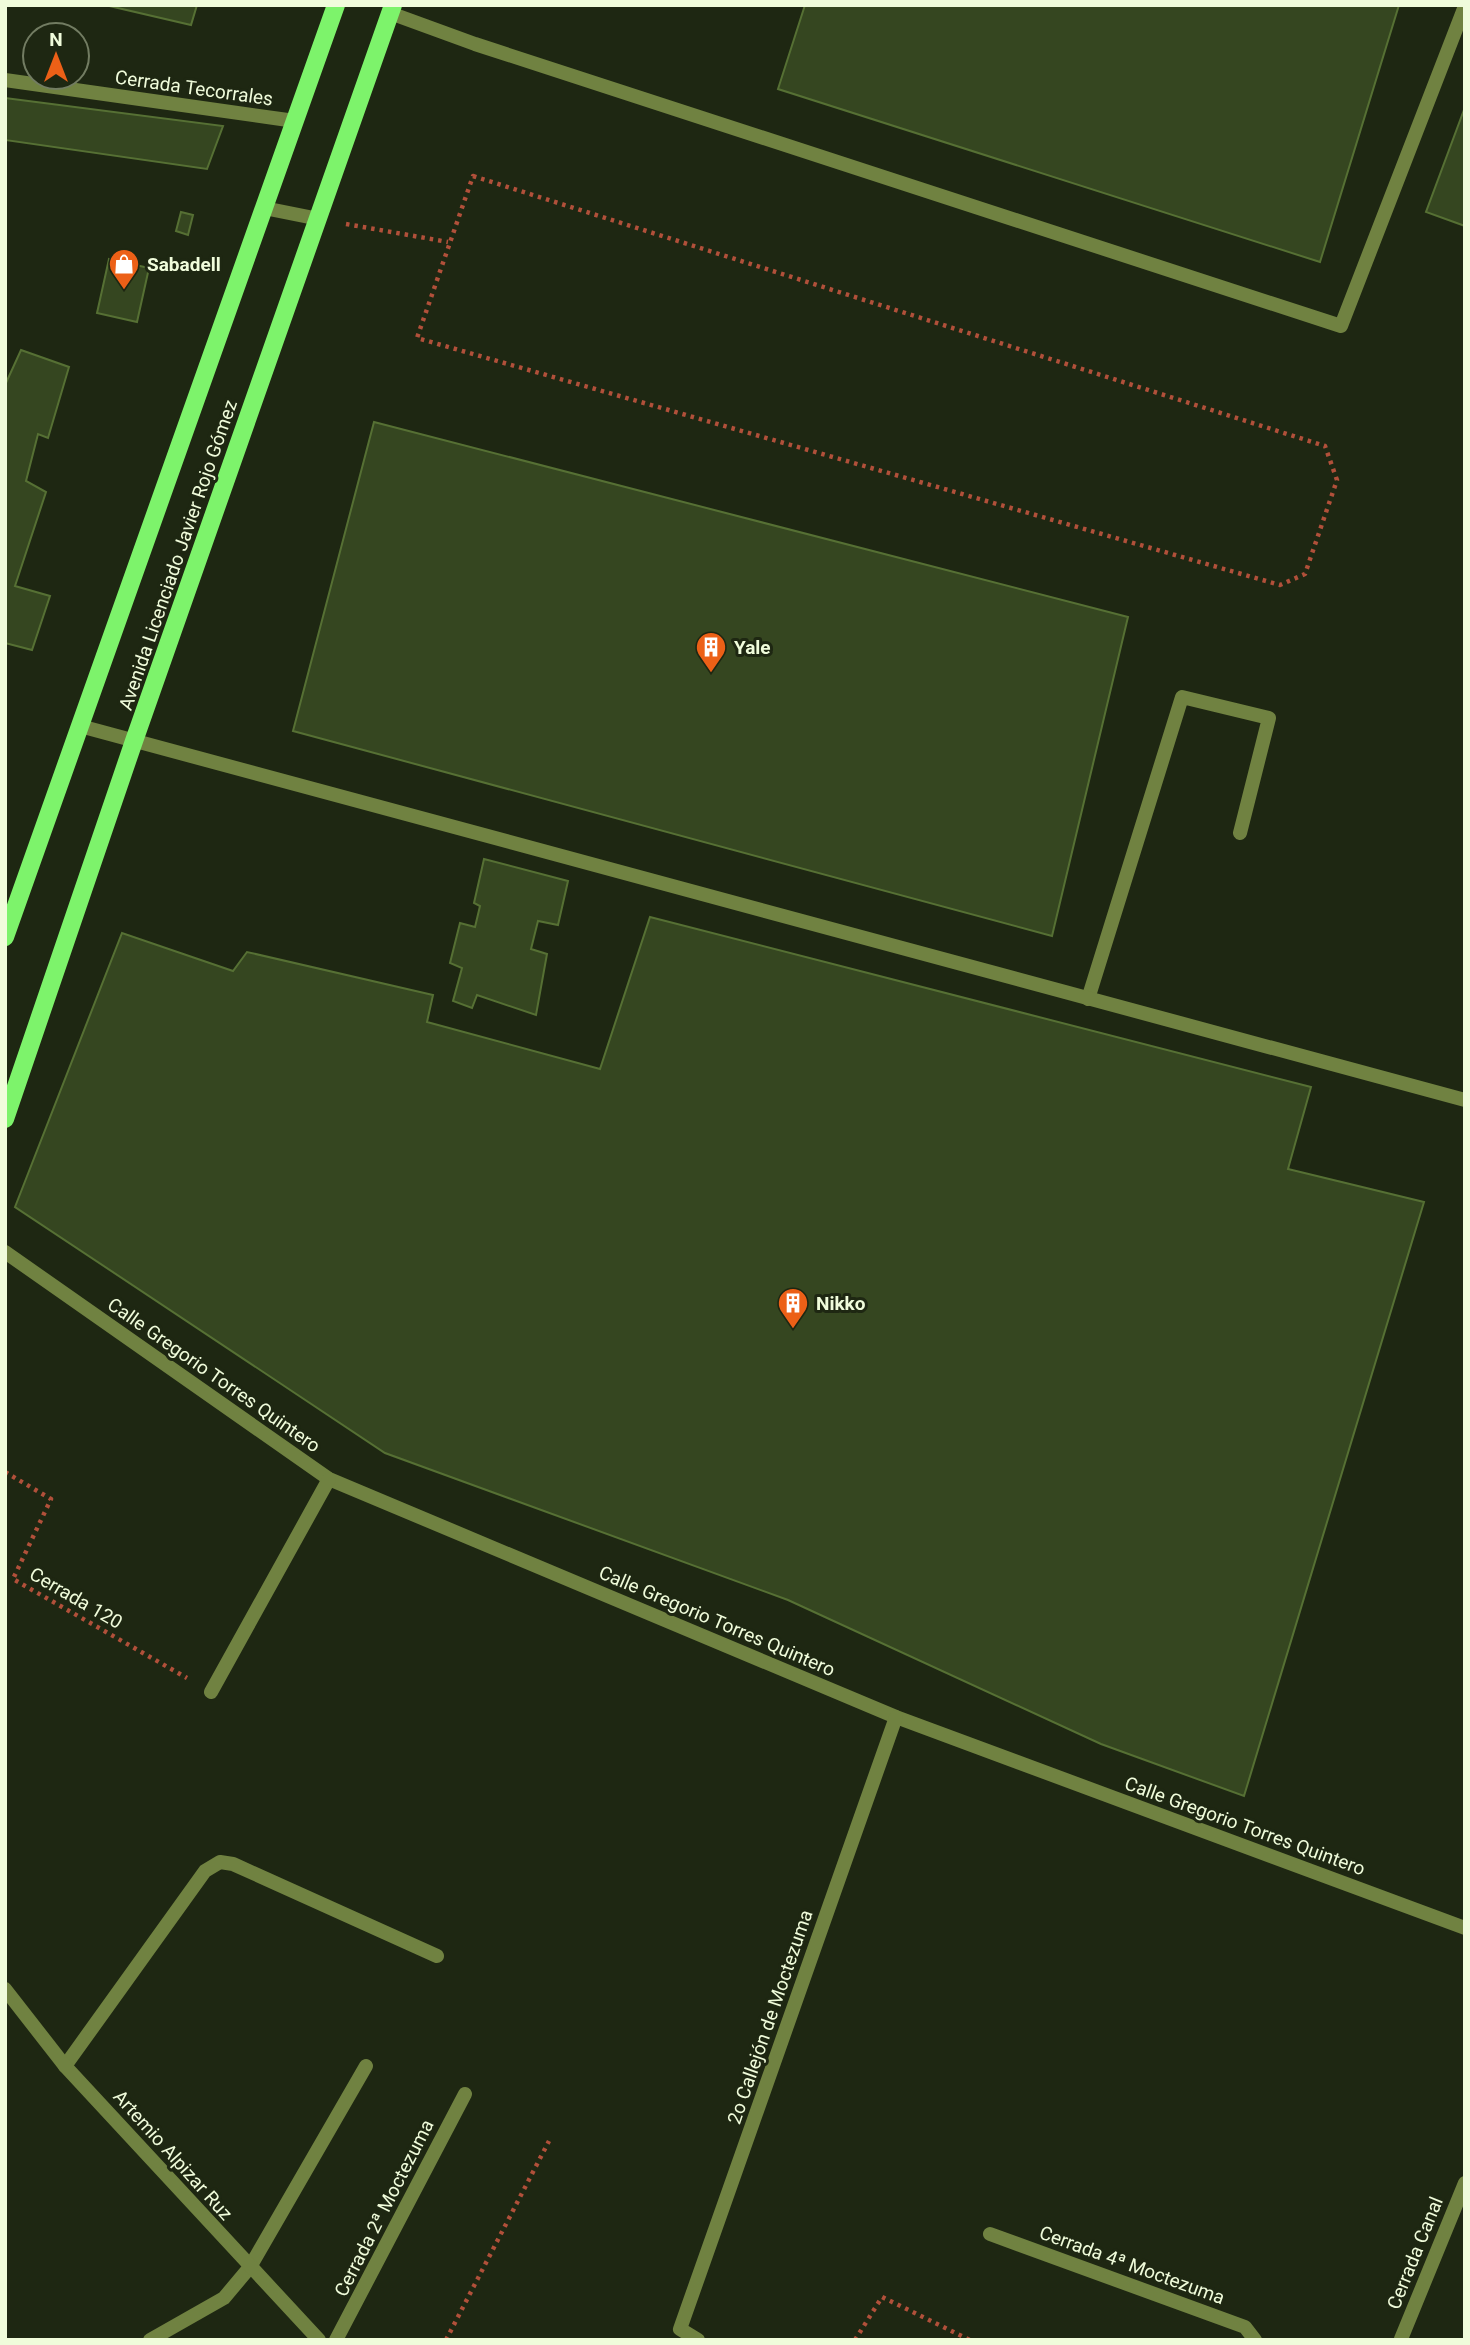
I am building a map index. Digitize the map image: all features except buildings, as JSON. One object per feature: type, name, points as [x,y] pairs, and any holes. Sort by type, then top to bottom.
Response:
[{"type":"main road","name":"Avenida Licenciado Javier Rojo Gómez","points":[[5,937],[336,5]]},
{"type":"main road","name":"Avenida Licenciado Javier Rojo Gómez","points":[[5,1119],[134,741],[392,9]]},
{"type":"street","points":[[392,9],[475,44],[1341,327],[1465,6]]},
{"type":"street","name":"Cerrada Tecorrales","points":[[5,80],[295,121]]},
{"type":"street","points":[[264,208],[319,219]]},
{"type":"street","points":[[1088,999],[1182,697],[1269,718],[1240,833]]},
{"type":"street","points":[[80,726],[1465,1100]]},
{"type":"street","name":"Calle Gregorio Torres Quintero","points":[[5,1252],[329,1479],[896,1717],[1465,1928]]},
{"type":"street","points":[[211,1692],[329,1479]]},
{"type":"street","name":"2o Callejón de Moctezuma","points":[[698,2340],[680,2329],[896,1717]]},
{"type":"street","points":[[65,2066],[205,1871],[220,1861],[233,1864],[437,1956]]},
{"type":"street","name":"Artemio Alpizar Ruz","points":[[5,1989],[65,2066],[319,2340]]},
{"type":"street","points":[[150,2340],[224,2298],[250,2267],[366,2066]]},
{"type":"street","name":"Cerrada 2ª Moctezuma","points":[[336,2340],[465,2094]]},
{"type":"street","name":"Cerrada Canal","points":[[1401,2339],[1465,2183]]},
{"type":"street","name":"Cerrada 4ª Moctezuma","points":[[990,2234],[1245,2327],[1255,2340]]},
{"type":"path","points":[[473,176],[1325,446],[1337,480],[1305,574],[1279,585],[417,338],[449,242],[473,176]]},
{"type":"path","points":[[319,219],[449,242]]},
{"type":"path","name":"Cerrada 120","points":[[5,1472],[51,1499],[13,1579],[211,1692]]},
{"type":"path","points":[[446,2340],[549,2141]]},
{"type":"path","points":[[855,2340],[883,2297],[970,2340]]},
{"type":"place","name":"Sabadell","points":[[124,291]]},
{"type":"place","name":"Yale","points":[[711,674]]},
{"type":"place","name":"Nikko","points":[[793,1330]]}]
